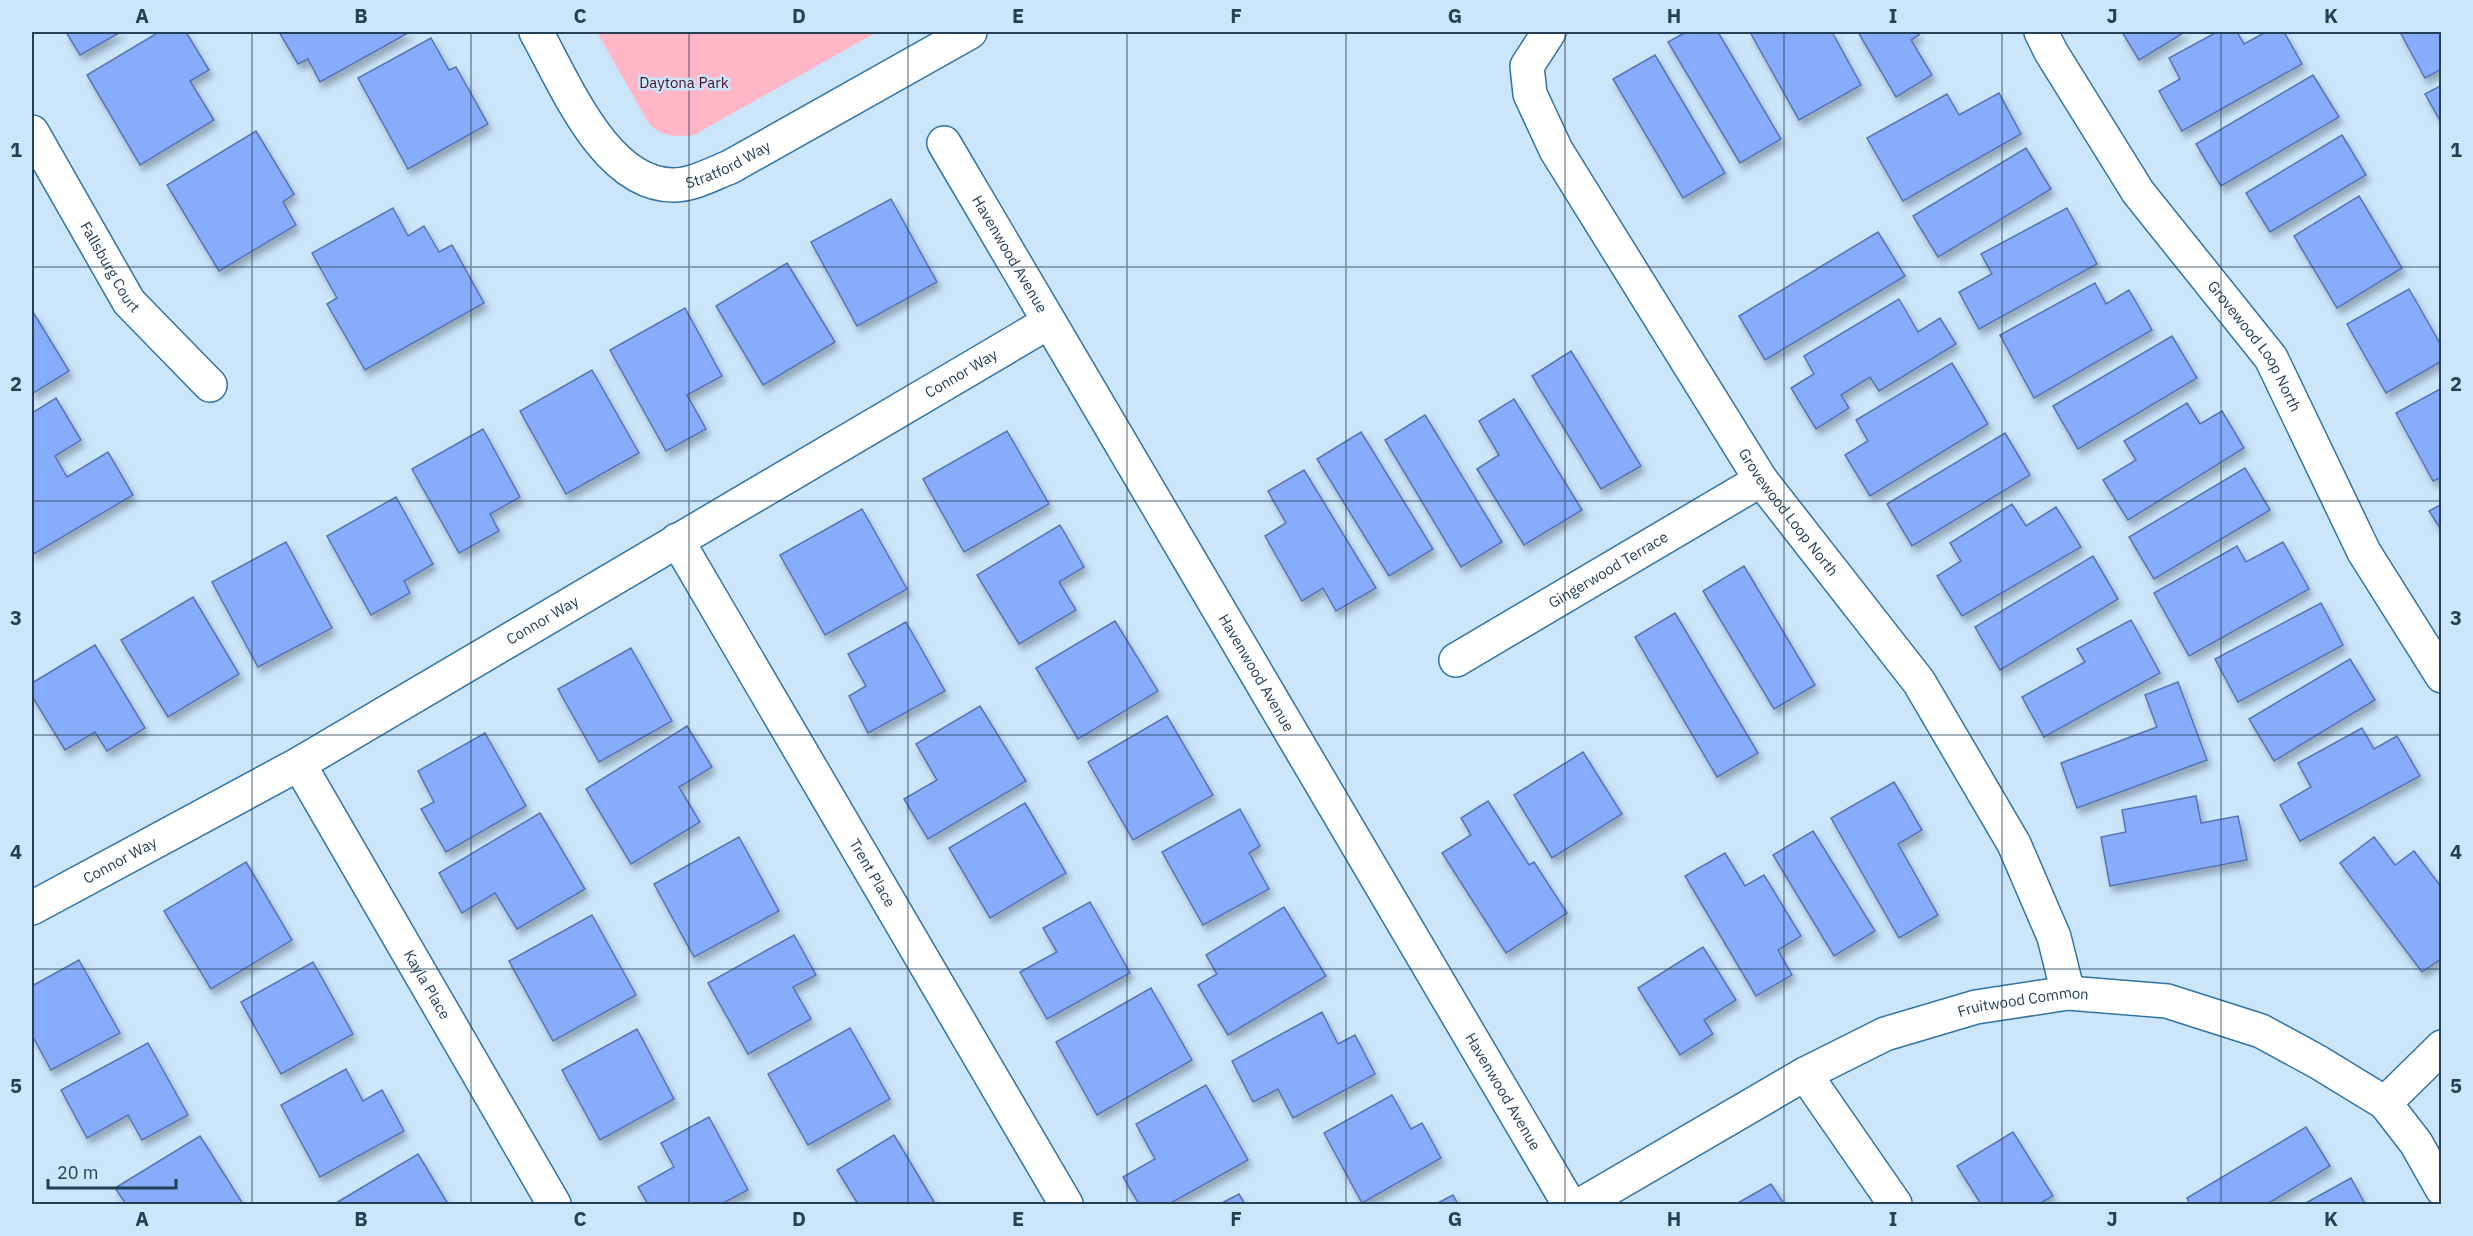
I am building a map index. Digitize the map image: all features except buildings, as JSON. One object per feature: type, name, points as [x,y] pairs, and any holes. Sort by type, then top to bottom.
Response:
[{"type":"street","name":"Stratford Way","points":[[537,32],[585,120],[604,148],[629,172],[652,183],[675,185],[702,179],[730,166],[970,32]]},
{"type":"street","name":"Grovewood Loop North","points":[[1549,32],[1527,66],[1530,94],[1556,150],[1761,480],[1919,682],[2014,844],[2054,937],[2068,993]]},
{"type":"street","name":"Grovewood Loop North","points":[[2041,32],[2051,52],[2138,192],[2271,358],[2364,552],[2442,676]]},
{"type":"street","name":"Fallsburg Court","points":[[32,132],[129,302],[210,386]]},
{"type":"street","name":"Havenwood Avenue","points":[[944,143],[1569,1204]]},
{"type":"street","name":"Connor Way","points":[[32,908],[299,764],[1049,322]]},
{"type":"street","name":"Gingerwood Terrace","points":[[1456,660],[1761,480]]},
{"type":"street","name":"Trent Place","points":[[677,540],[1066,1204]]},
{"type":"street","name":"Kayla Place","points":[[299,764],[554,1204]]},
{"type":"street","name":"Fruitwood Common","points":[[1582,1204],[1805,1074],[1885,1034],[1976,1007],[2068,993],[2167,1001],[2261,1031],[2318,1062],[2385,1103],[2416,1143],[2442,1189]]},
{"type":"street","points":[[2385,1103],[2442,1047]]},
{"type":"street","points":[[1805,1074],[1895,1204]]},
{"type":"green space","name":"Daytona Park","points":[[597,32],[877,32],[694,135],[681,136],[665,134],[649,124]]}]
